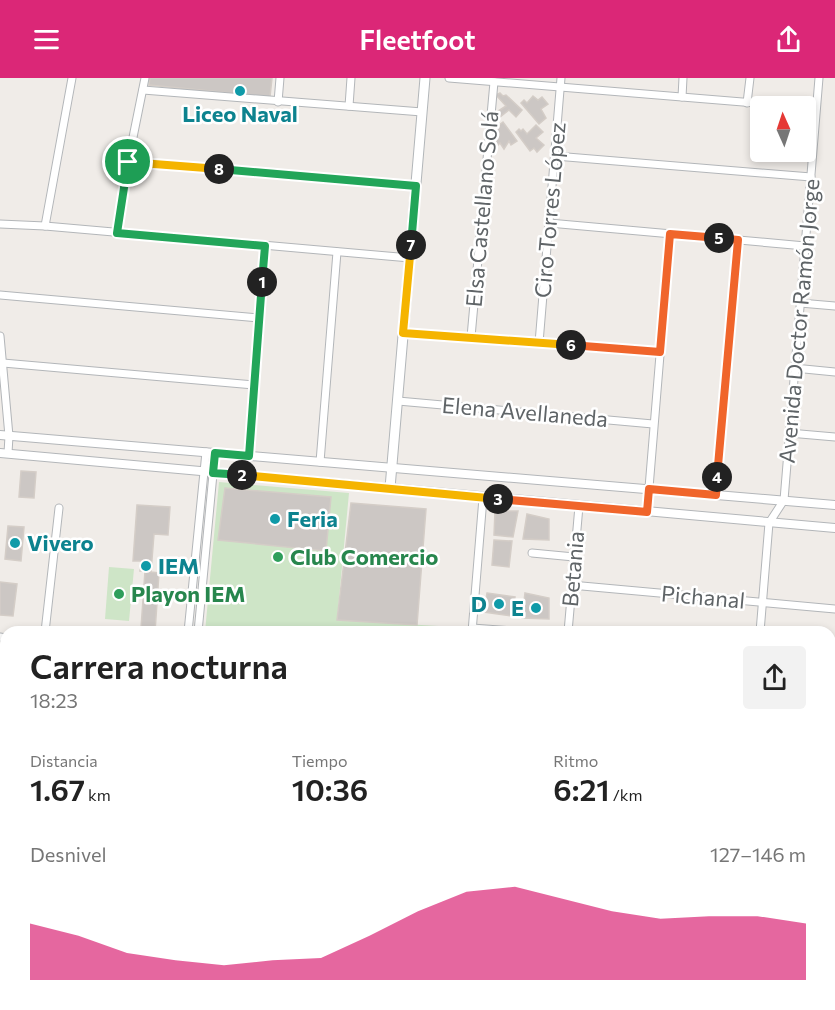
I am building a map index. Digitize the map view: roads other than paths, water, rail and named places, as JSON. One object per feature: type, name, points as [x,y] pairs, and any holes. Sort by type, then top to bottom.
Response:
[{"type":"main road","points":[[390,488],[425,78]]},
{"type":"street","points":[[45,226],[72,78]]},
{"type":"street","points":[[117,233],[145,78]]},
{"type":"street","points":[[278,102],[280,78]]},
{"type":"street","points":[[349,106],[351,78]]},
{"type":"street","points":[[449,78],[750,103]]},
{"type":"street","name":"Ciro Torres López","points":[[539,343],[561,78]]},
{"type":"street","points":[[682,97],[683,78]]},
{"type":"street","points":[[747,103],[750,78]]},
{"type":"street","name":"Avenida Doctor Ramón Jorge","points":[[816,109],[819,78]]},
{"type":"street","name":"Elsa Castellano Solá","points":[[471,337],[494,82]]},
{"type":"street","points":[[143,90],[422,112]]},
{"type":"street","points":[[555,156],[811,177]]},
{"type":"street","points":[[128,162],[416,186]]},
{"type":"street","name":"Avenida Doctor Ramón Jorge","points":[[769,523],[784,500],[812,162]]},
{"type":"street","points":[[549,223],[805,246]]},
{"type":"street","points":[[0,224],[410,258]]},
{"type":"street","points":[[647,512],[670,234]]},
{"type":"street","points":[[716,495],[738,240]]},
{"type":"street","points":[[249,456],[265,246]]},
{"type":"street","points":[[320,462],[337,252]]},
{"type":"street","points":[[0,295],[259,318]]},
{"type":"street","points":[[800,303],[835,306]]},
{"type":"street","points":[[403,333],[660,352]]},
{"type":"street","points":[[0,336],[3,363],[4,453],[835,528]]},
{"type":"street","points":[[3,363],[254,385]]},
{"type":"street","points":[[794,368],[835,372]]},
{"type":"street","name":"Elena Avellaneda","points":[[398,401],[653,424]]},
{"type":"street","points":[[789,433],[835,437]]},
{"type":"street","points":[[4,435],[835,505]]},
{"type":"street","points":[[189,626],[211,453]]},
{"type":"street","points":[[198,626],[209,472]]},
{"type":"street","points":[[472,626],[483,498]]},
{"type":"street","name":"Betania","points":[[568,626],[579,506]]},
{"type":"street","points":[[46,626],[59,508]]},
{"type":"street","points":[[760,626],[769,523]]},
{"type":"street","points":[[532,553],[574,557]]},
{"type":"street","name":"Pichanal","points":[[571,585],[835,609]]},
{"type":"place","name":"Liceo Naval","points":[[240,91]]},
{"type":"place","name":"Feria","points":[[275,519]]},
{"type":"place","name":"Vivero","points":[[15,543]]},
{"type":"place","name":"Club Comercio","points":[[278,557]]},
{"type":"place","name":"IEM","points":[[146,566]]},
{"type":"place","name":"Playon IEM","points":[[119,594]]},
{"type":"place","name":"D","points":[[499,604]]},
{"type":"place","name":"E","points":[[536,608]]}]
